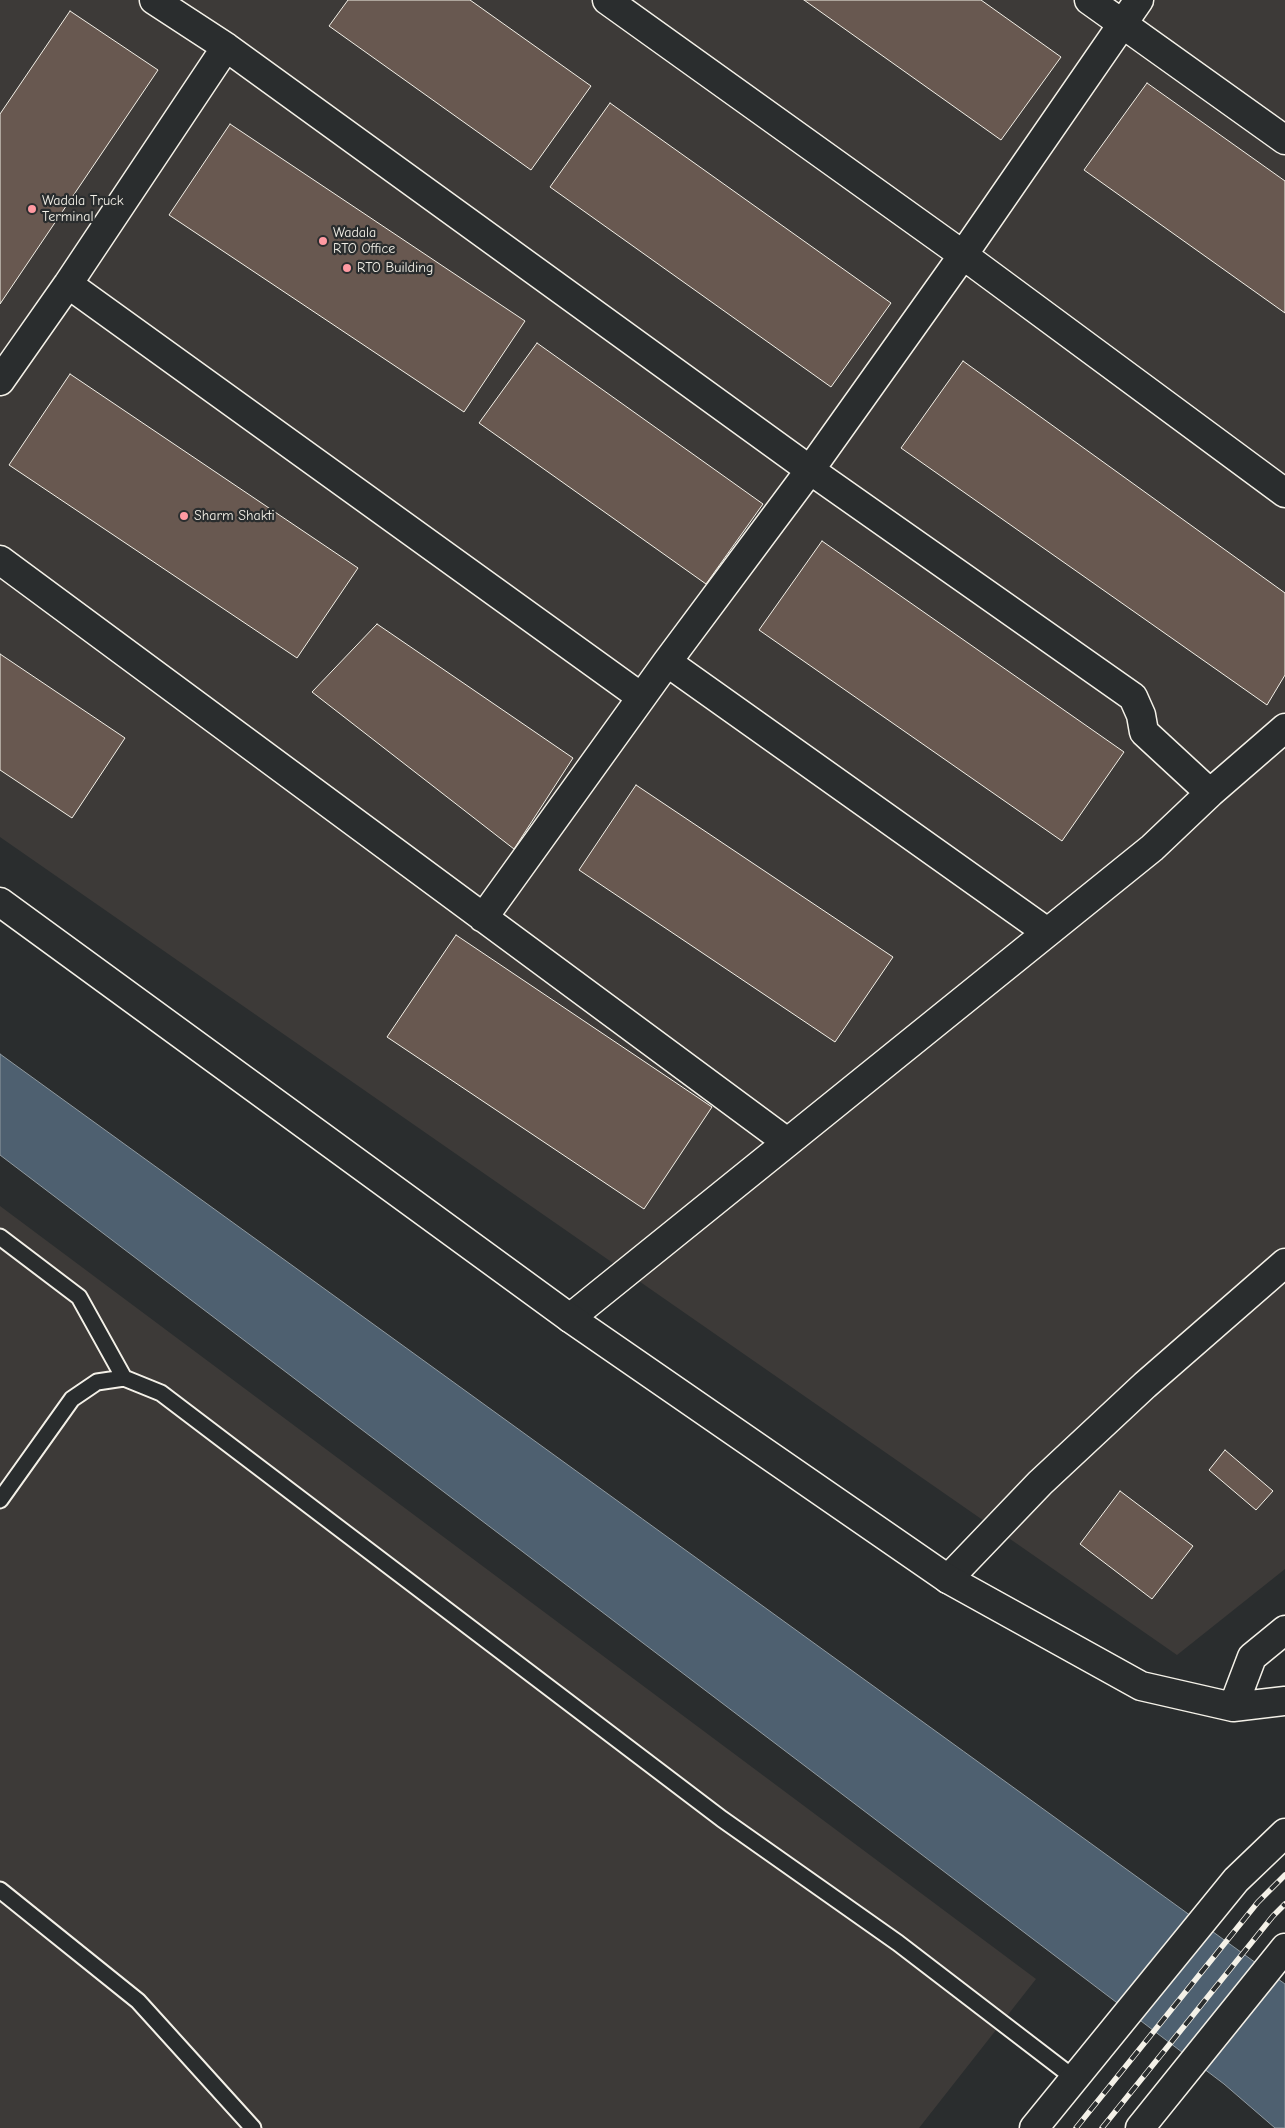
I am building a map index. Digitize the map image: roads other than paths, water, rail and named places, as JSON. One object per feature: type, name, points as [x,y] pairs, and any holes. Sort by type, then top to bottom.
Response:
[{"type":"street","points":[[607,0],[963,255],[1285,493]]},
{"type":"street","points":[[1089,0],[1285,140]]},
{"type":"street","points":[[483,918],[666,662],[810,470],[963,255],[1139,0]]},
{"type":"street","points":[[164,3],[810,470],[1133,697],[1141,715],[1144,732],[1210,793]]},
{"type":"street","points":[[0,381],[68,284],[226,47]]},
{"type":"street","points":[[68,284],[642,697]]},
{"type":"street","points":[[0,560],[787,1142]]},
{"type":"street","points":[[666,662],[1047,932]]},
{"type":"street","points":[[570,1318],[1152,848],[1210,793],[1285,728]]},
{"type":"street","points":[[0,902],[570,1318],[948,1579],[1141,1686],[1233,1708],[1285,1701]]},
{"type":"street","points":[[948,1579],[1054,1470],[1145,1385],[1285,1263]]},
{"type":"street","points":[[1233,1708],[1252,1657],[1285,1630]]},
{"type":"street","points":[[1034,2128],[1236,1880],[1285,1833]]},
{"type":"street","points":[[1140,2128],[1285,1948]]},
{"type":"lane","points":[[0,1237],[78,1297],[124,1378]]},
{"type":"lane","points":[[0,1500],[72,1399],[98,1382],[124,1378],[161,1393],[722,1819],[898,1943],[1074,2078]]},
{"type":"lane","points":[[0,1890],[138,2001],[253,2128]]},
{"type":"water","points":[[0,1054],[1285,1984],[1285,2128],[1275,2128],[1224,2084],[0,1155]]},
{"type":"railway","points":[[1076,2128],[1258,1902],[1285,1875]]},
{"type":"railway","points":[[1102,2128],[1273,1916],[1285,1904]]},
{"type":"place","name":"Wadala Truck Terminal","points":[[32,209]]},
{"type":"place","name":"Wadala RTO Office","points":[[323,241]]},
{"type":"place","name":"RTO Building","points":[[347,268]]},
{"type":"place","name":"Sharm Shakti","points":[[184,516]]}]
